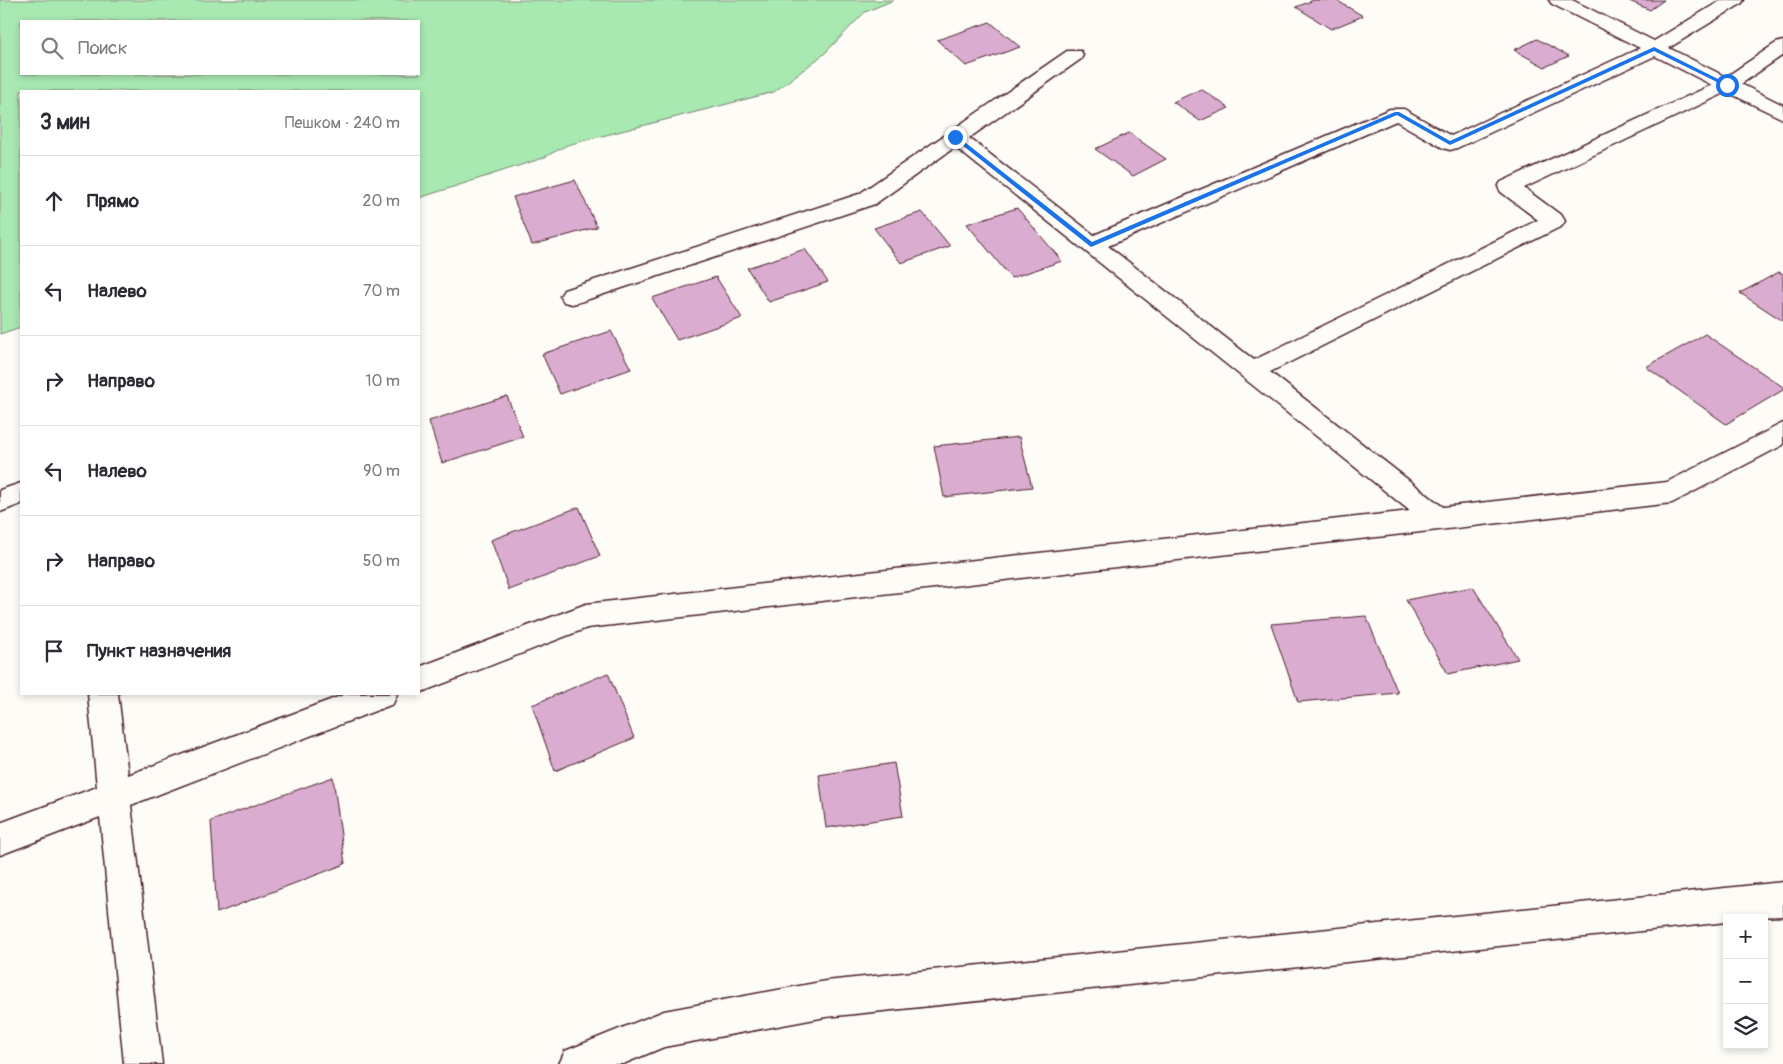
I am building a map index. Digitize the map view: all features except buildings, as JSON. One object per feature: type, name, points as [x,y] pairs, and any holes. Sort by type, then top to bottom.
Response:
[{"type":"street","points":[[1558,0],[1783,113]]},
{"type":"street","points":[[1091,245],[1397,113],[1450,144],[1654,49],[1734,0]]},
{"type":"street","points":[[1252,372],[1554,221],[1509,187],[1727,85],[1783,47]]},
{"type":"street","points":[[572,296],[866,199],[1074,55]]},
{"type":"street","points":[[955,137],[1439,519]]},
{"type":"street","points":[[420,680],[586,616],[1672,492],[1783,433]]},
{"type":"street","points":[[0,501],[20,493]]},
{"type":"street","points":[[103,695],[143,1064]]},
{"type":"street","points":[[0,839],[379,695]]},
{"type":"street","points":[[578,1064],[664,1029],[826,999],[1783,899]]},
{"type":"green space","points":[[0,0],[894,0],[865,12],[824,54],[774,92],[567,145],[543,158],[420,198],[420,90],[20,90],[20,327],[0,334]]},
{"type":"route","points":[[955,137],[1091,245],[1397,113],[1450,144],[1654,49],[1727,85]]}]
